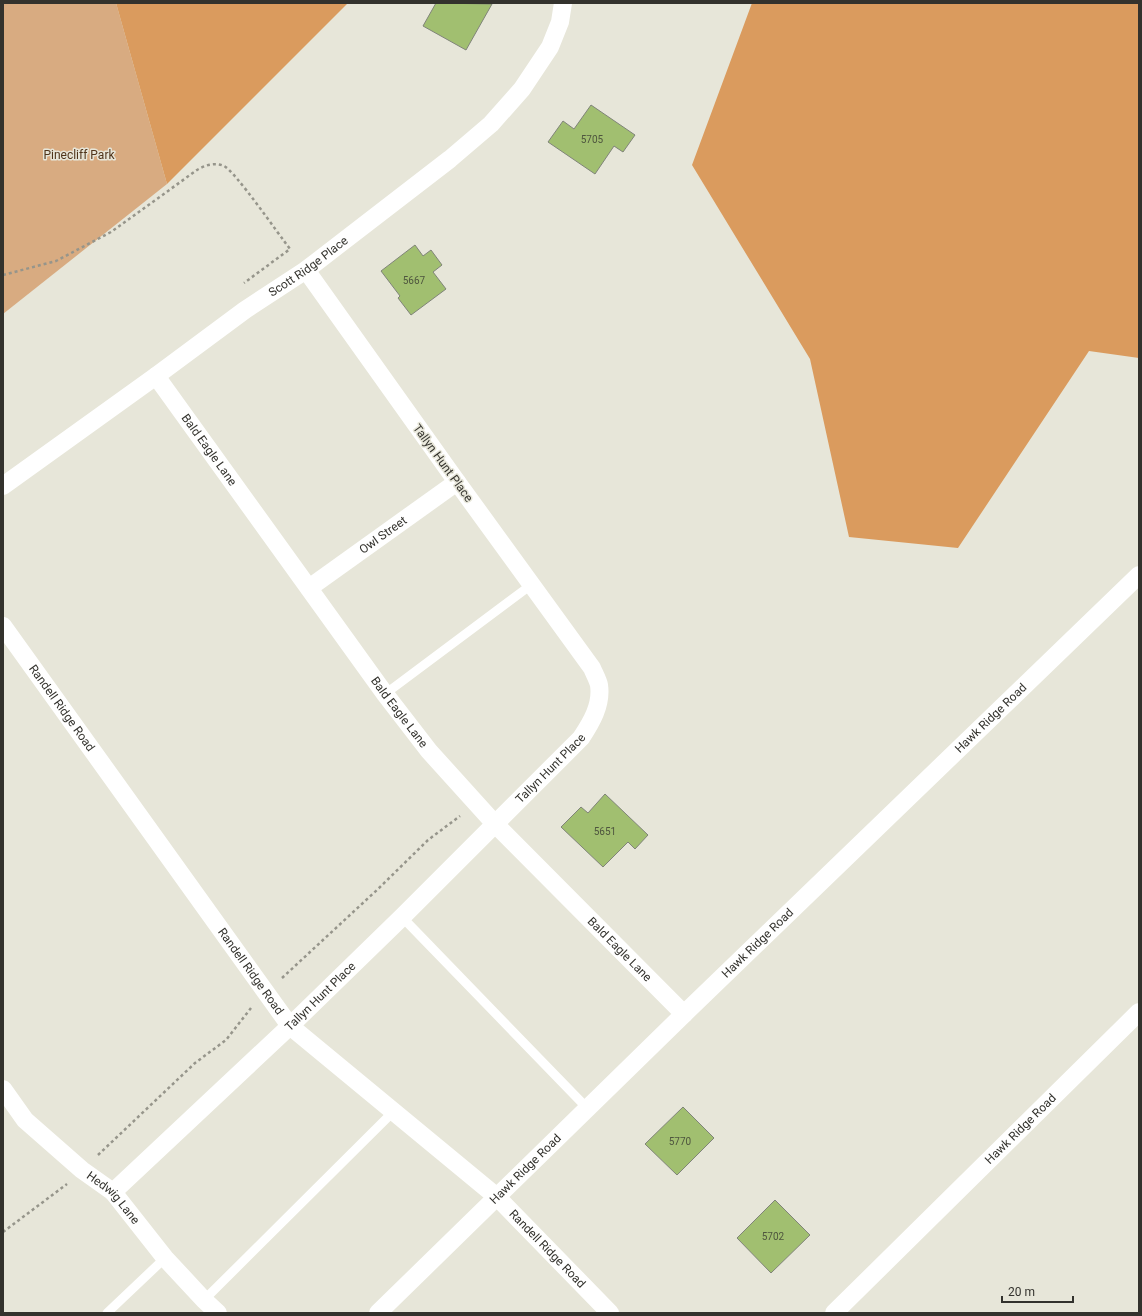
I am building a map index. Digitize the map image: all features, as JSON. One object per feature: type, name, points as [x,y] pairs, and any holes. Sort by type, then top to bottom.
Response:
[{"type":"street","name":"Scott Ridge Place","points":[[3,486],[245,310],[306,270],[450,159],[491,124],[522,90],[550,47],[560,22],[563,3]]},
{"type":"street","name":"Tallyn Hunt Place","points":[[112,1192],[290,1026],[402,917],[581,738],[591,724],[599,703],[599,685],[592,668],[531,586],[306,270]]},
{"type":"street","name":"Bald Eagle Lane","points":[[156,376],[385,694],[429,751],[495,824],[684,1014]]},
{"type":"street","name":"Owl Street","points":[[309,588],[457,482]]},
{"type":"street","name":"Hawk Ridge Road","points":[[378,1313],[684,1014],[1139,575]]},
{"type":"street","name":"Randell Ridge Road","points":[[3,626],[290,1026],[497,1197],[610,1313]]},
{"type":"street","name":"Hawk Ridge Road","points":[[834,1313],[1139,1012]]},
{"type":"street","name":"Hedwig Lane","points":[[3,1089],[25,1120],[82,1170],[112,1192],[164,1258],[218,1313]]},
{"type":"lane","points":[[385,694],[531,586]]},
{"type":"lane","points":[[402,917],[588,1108]]},
{"type":"lane","points":[[204,1300],[393,1112]]},
{"type":"lane","points":[[107,1313],[164,1258]]},
{"type":"path","points":[[3,276],[56,261],[111,232],[206,165],[225,166],[237,178],[290,249]]},
{"type":"path","points":[[3,1232],[66,1185],[196,1063],[226,1040],[266,993],[378,889],[428,840],[476,804]]},
{"type":"green space","name":"Pinecliff Park","points":[[3,3],[116,3],[167,184],[3,314]]},
{"type":"shaded area","points":[[116,3],[348,3],[167,184]]},
{"type":"shaded area","points":[[752,3],[1139,3],[1139,358],[1089,351],[958,548],[849,537],[810,359],[692,165]]},
{"type":"building","points":[[436,3],[492,4],[466,50],[423,26]]},
{"type":"building","points":[[591,105],[635,135],[623,152],[614,146],[595,174],[548,142],[563,121],[574,129]]},
{"type":"building","points":[[415,245],[423,256],[431,250],[442,265],[433,272],[446,289],[411,315],[398,298],[400,296],[381,271]]},
{"type":"building","points":[[605,794],[648,835],[635,849],[628,842],[603,867],[561,827],[581,807],[588,813]]},
{"type":"building","points":[[683,1107],[714,1138],[677,1175],[645,1144]]},
{"type":"building","points":[[775,1200],[810,1235],[771,1273],[737,1238]]}]
